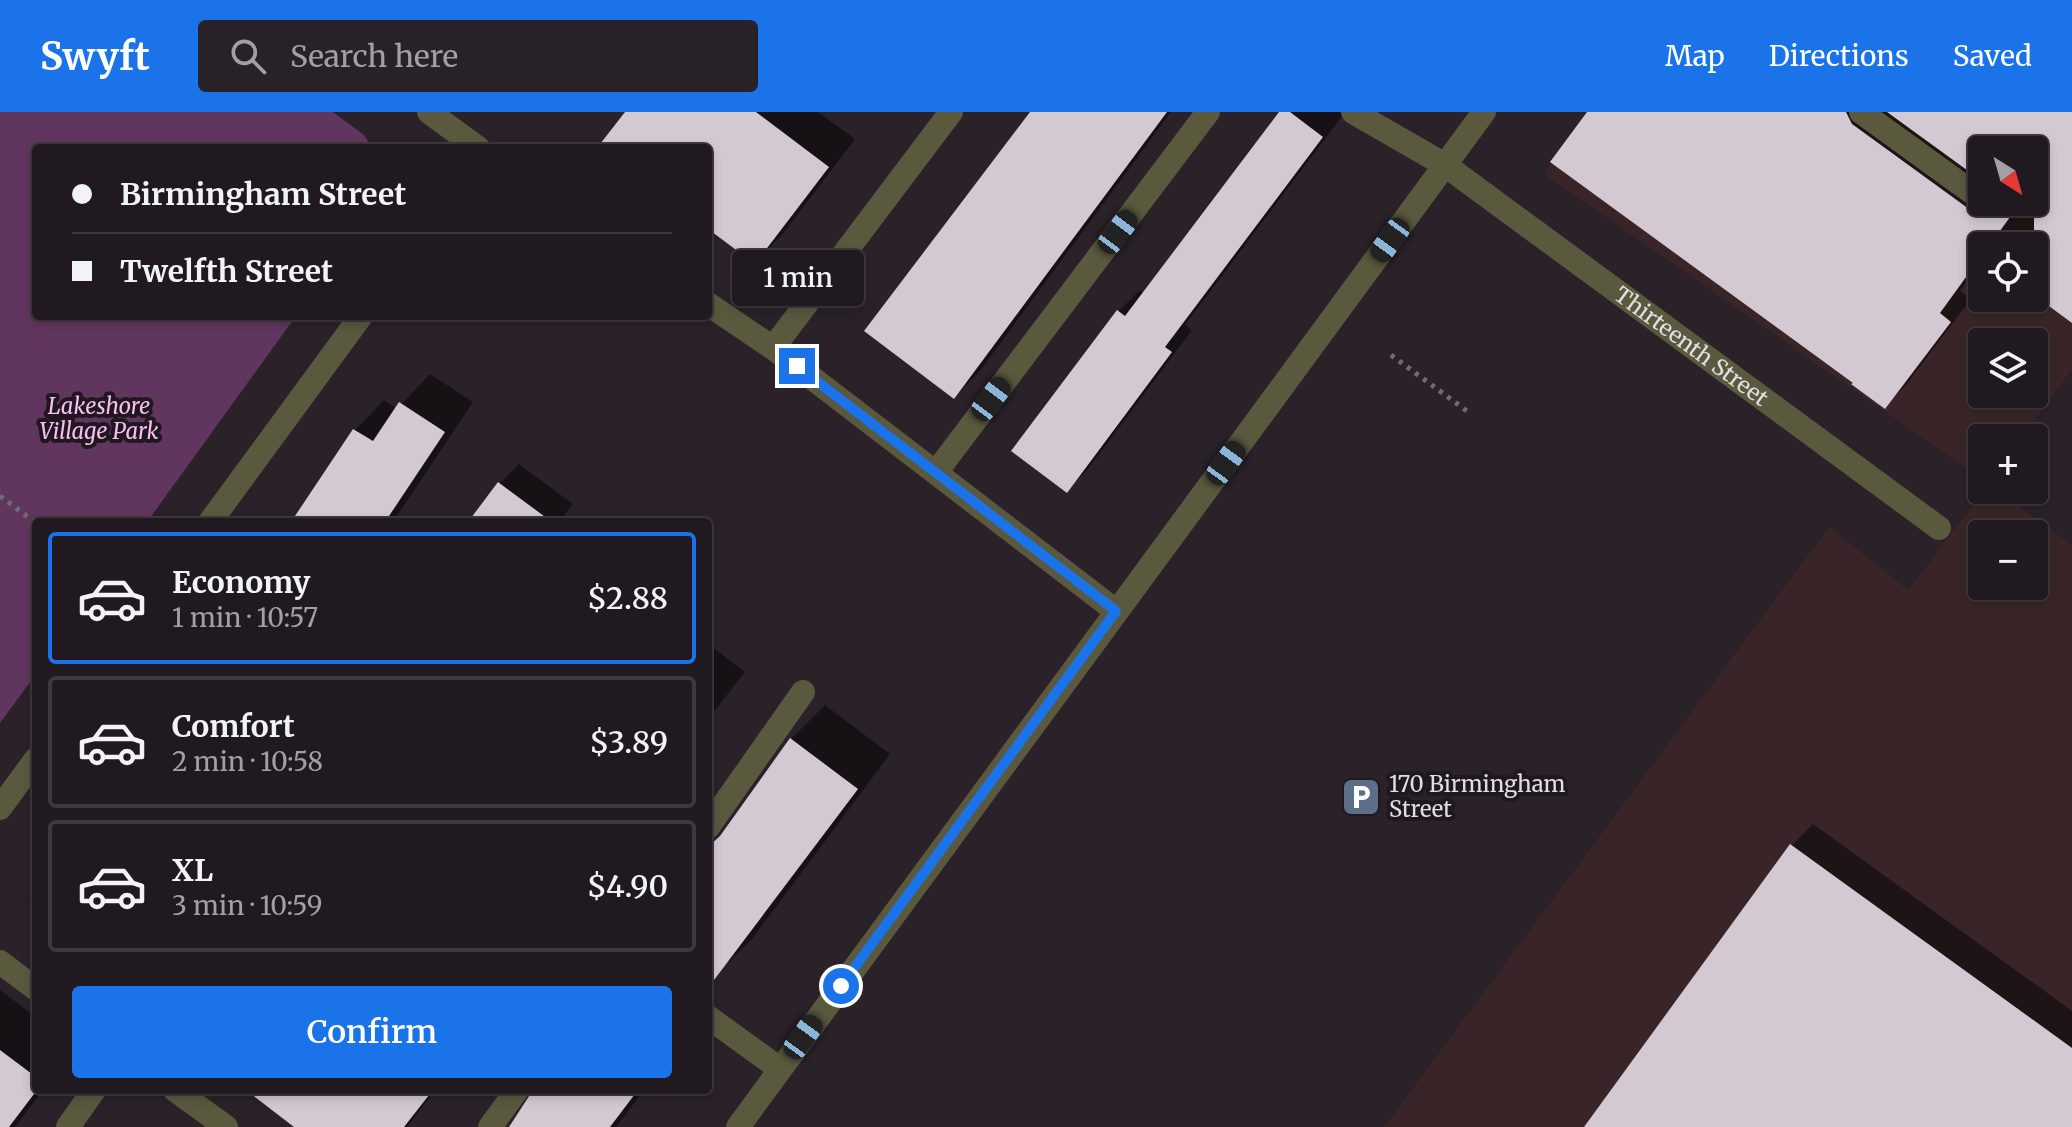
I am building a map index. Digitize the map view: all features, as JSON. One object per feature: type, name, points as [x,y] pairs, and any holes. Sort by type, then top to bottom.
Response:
[{"type":"street","points":[[429,112],[473,144]]},
{"type":"street","points":[[773,348],[951,112]]},
{"type":"street","points":[[937,471],[1208,112]]},
{"type":"street","name":"Thirteenth Street","points":[[1353,112],[1445,165],[1939,528]]},
{"type":"street","points":[[738,1127],[1484,112]]},
{"type":"street","points":[[1861,112],[1968,189]]},
{"type":"street","points":[[712,307],[773,348],[937,471],[1116,611]]},
{"type":"street","points":[[213,518],[358,320]]},
{"type":"street","points":[[712,821],[803,692]]},
{"type":"street","points":[[0,808],[32,764]]},
{"type":"street","points":[[0,962],[32,986]]},
{"type":"street","points":[[712,1020],[780,1069]]},
{"type":"street","points":[[68,1127],[91,1094]]},
{"type":"street","points":[[181,1094],[226,1127]]},
{"type":"street","points":[[490,1127],[514,1094]]},
{"type":"path","points":[[1391,355],[1471,414]]},
{"type":"path","points":[[0,496],[32,520]]},
{"type":"shaded area","points":[[1588,112],[2072,112],[2072,369],[2048,402],[2048,328],[1968,328],[1968,408],[2044,408],[2032,424],[1968,424],[1968,469],[1544,174]]},
{"type":"shaded area","points":[[1974,504],[2016,504],[2038,520],[1968,520],[1968,600],[2048,600],[2048,527],[2072,545],[2072,1127],[1384,1127],[1829,527],[1908,590]]},
{"type":"green space","name":"Lakeshore Village Park","points":[[0,112],[333,112],[364,135],[370,144],[32,144],[32,320],[293,320],[150,518],[32,518],[32,679],[0,723]]},
{"type":"building","points":[[625,112],[756,112],[829,167],[755,264],[712,232],[712,144],[600,144]]},
{"type":"building","points":[[1030,112],[1167,112],[954,399],[864,331]]},
{"type":"building","points":[[1279,112],[1290,112],[1323,137],[1165,347],[1172,352],[1067,493],[1011,451],[1117,310],[1125,316]]},
{"type":"building","points":[[1587,112],[1846,112],[1852,124],[1968,208],[1968,216],[2011,216],[1999,232],[1968,232],[1968,274],[1940,313],[1951,322],[1885,409],[1550,162]]},
{"type":"building","points":[[1887,112],[2072,112],[2072,323],[2048,305],[2048,232],[2034,232],[2034,216],[2048,216],[2048,136],[1968,136],[1968,171]]},
{"type":"building","points":[[399,402],[445,432],[388,518],[294,518],[353,429],[373,441]]},
{"type":"building","points":[[498,482],[547,518],[471,518]]},
{"type":"building","points":[[790,738],[858,789],[712,983],[712,843]]},
{"type":"building","points":[[1790,844],[2072,1048],[2072,1127],[1584,1127]]},
{"type":"building","points":[[0,1050],[32,1074],[34,1094],[9,1127],[0,1127]]},
{"type":"building","points":[[251,1094],[430,1094],[404,1127],[294,1127]]},
{"type":"building","points":[[530,1094],[635,1094],[610,1127],[509,1127]]},
{"type":"place","name":"170 Birmingham Street","points":[[1361,797]]},
{"type":"route","points":[[797,366],[1116,611],[841,986]]}]
